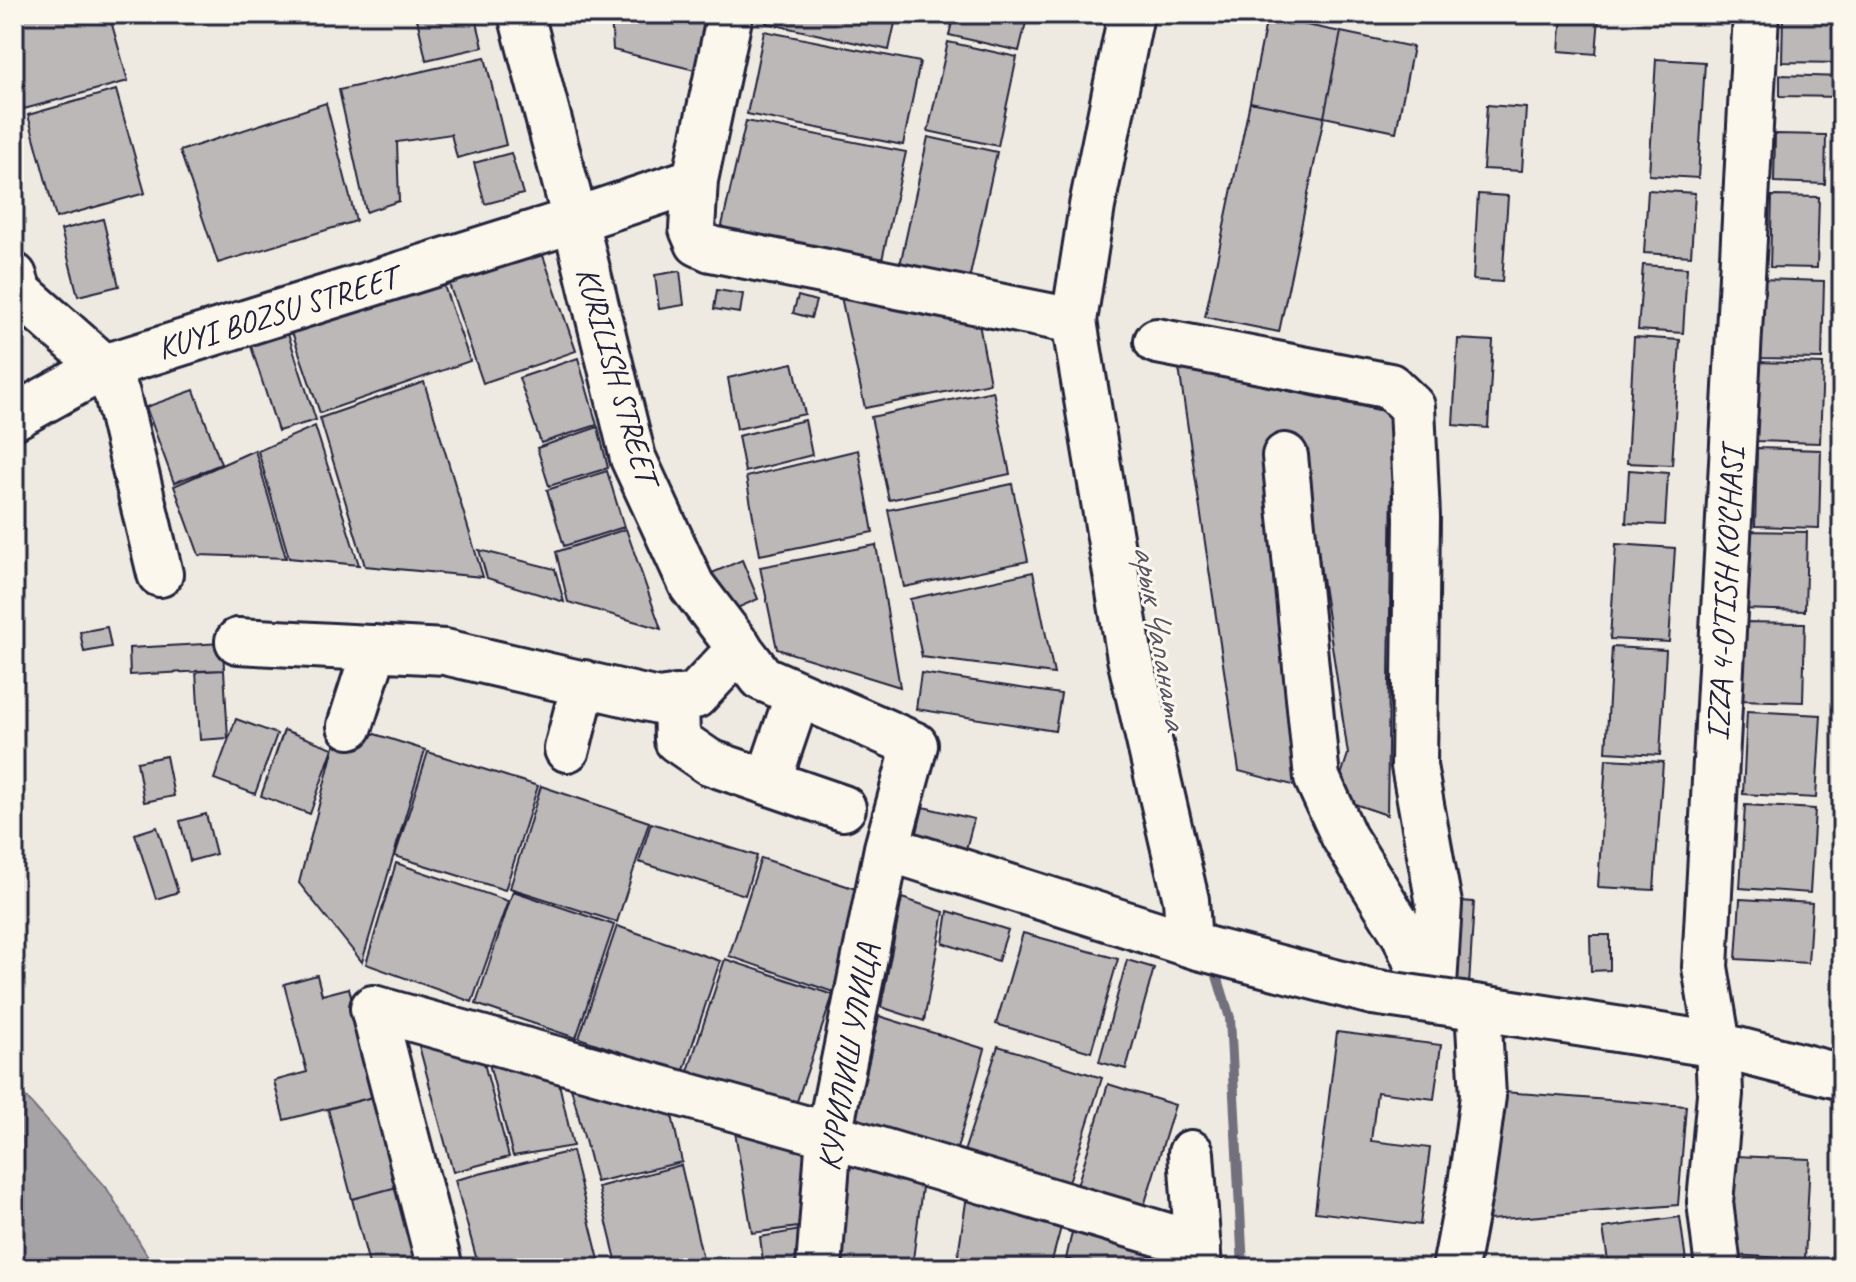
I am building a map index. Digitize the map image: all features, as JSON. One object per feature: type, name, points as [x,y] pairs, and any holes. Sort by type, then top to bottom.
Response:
[{"type":"street","name":"KURILISH STREET","points":[[521,14],[633,458],[692,586],[762,678],[915,745],[887,848]]},
{"type":"street","points":[[730,14],[695,180],[692,229],[698,243],[711,249],[1074,321]]},
{"type":"street","points":[[1131,14],[1092,206],[1074,321],[1130,658],[1186,900],[1193,946]]},
{"type":"street","name":"IZZA 4-O'TISH KO'CHASI","points":[[1718,1268],[1710,1202],[1720,1094],[1718,1045],[1705,967],[1756,14]]},
{"type":"street","name":"KUYI BOZSU STREET","points":[[14,417],[104,367],[695,180]]},
{"type":"street","points":[[14,276],[19,292],[104,367],[117,394],[160,574]]},
{"type":"street","points":[[1157,341],[1390,386],[1412,407],[1417,517],[1414,766],[1458,1005],[1483,1096],[1455,1268]]},
{"type":"street","points":[[1285,456],[1317,778],[1344,837],[1405,936],[1458,1005]]},
{"type":"street","points":[[238,641],[445,652],[658,701],[695,696],[740,648]]},
{"type":"street","points":[[350,726],[375,648]]},
{"type":"street","points":[[567,749],[584,683]]},
{"type":"street","points":[[768,782],[798,694]]},
{"type":"street","points":[[676,698],[677,740],[709,762],[843,808]]},
{"type":"street","points":[[887,848],[1193,946],[1373,992],[1718,1045],[1842,1077]]},
{"type":"street","name":"КУРИЛИШ УЛИЦА","points":[[819,1268],[829,1135],[887,848]]},
{"type":"street","points":[[440,1268],[373,1008],[829,1135],[1199,1256],[1191,1153]]},
{"type":"shaded area","points":[[14,1084],[106,1187],[155,1268],[14,1268]]},
{"type":"building","points":[[14,14],[109,14],[128,81],[24,109],[14,71]]},
{"type":"building","points":[[416,14],[475,14],[483,47],[426,60]]},
{"type":"building","points":[[611,14],[708,14],[695,70],[613,50]]},
{"type":"building","points":[[768,14],[897,14],[889,50],[766,23]]},
{"type":"building","points":[[954,14],[1028,14],[1019,51],[949,35]]},
{"type":"building","points":[[1562,14],[1599,17],[1596,54],[1559,51]]},
{"type":"building","points":[[1783,14],[1842,14],[1842,63],[1782,62]]},
{"type":"building","points":[[1267,17],[1341,32],[1324,117],[1250,102]]},
{"type":"building","points":[[764,31],[920,62],[903,145],[747,114]]},
{"type":"building","points":[[1341,32],[1413,47],[1396,132],[1324,117]]},
{"type":"building","points":[[948,42],[1017,57],[998,146],[928,131]]},
{"type":"building","points":[[485,57],[506,145],[457,158],[451,134],[397,142],[399,201],[366,212],[339,90]]},
{"type":"building","points":[[1656,59],[1705,62],[1698,178],[1649,175]]},
{"type":"building","points":[[1780,75],[1842,77],[1842,97],[1780,96]]},
{"type":"building","points":[[116,90],[145,193],[56,218],[28,115]]},
{"type":"building","points":[[1250,102],[1324,117],[1279,332],[1205,317]]},
{"type":"building","points":[[326,103],[356,221],[218,263],[180,151]]},
{"type":"building","points":[[1487,105],[1526,108],[1522,171],[1483,169]]},
{"type":"building","points":[[746,121],[906,152],[882,260],[721,230]]},
{"type":"building","points":[[1775,134],[1826,135],[1825,184],[1774,182]]},
{"type":"building","points":[[928,137],[997,152],[969,280],[900,265]]},
{"type":"building","points":[[511,153],[523,194],[485,204],[474,163]]},
{"type":"building","points":[[1648,190],[1695,193],[1691,256],[1644,253]]},
{"type":"building","points":[[1478,194],[1508,196],[1502,282],[1473,280]]},
{"type":"building","points":[[1772,196],[1819,197],[1817,268],[1770,267]]},
{"type":"building","points":[[103,219],[119,286],[78,296],[61,230]]},
{"type":"building","points":[[539,244],[576,351],[483,383],[446,275]]},
{"type":"building","points":[[1643,265],[1687,268],[1683,333],[1638,330]]},
{"type":"building","points":[[680,271],[684,305],[659,309],[655,275]]},
{"type":"building","points":[[441,277],[470,361],[320,413],[291,329]]},
{"type":"building","points":[[1760,279],[1824,281],[1822,359],[1757,358]]},
{"type":"building","points":[[717,290],[743,294],[740,313],[714,309]]},
{"type":"building","points":[[840,292],[978,318],[990,383],[865,408]]},
{"type":"building","points":[[798,296],[816,301],[811,318],[793,313]]},
{"type":"building","points":[[287,331],[316,420],[278,431],[250,343]]},
{"type":"building","points":[[1634,337],[1680,340],[1672,465],[1627,463]]},
{"type":"building","points":[[1458,339],[1493,341],[1488,428],[1453,425]]},
{"type":"building","points":[[578,358],[597,425],[541,443],[519,378]]},
{"type":"building","points":[[1758,362],[1823,364],[1820,443],[1756,441]]},
{"type":"building","points":[[793,363],[805,414],[737,429],[728,378]]},
{"type":"building","points":[[1179,368],[1393,413],[1387,815],[1334,797],[1348,754],[1304,456],[1264,447],[1310,759],[1308,789],[1239,771]]},
{"type":"building","points":[[424,382],[483,577],[365,566],[320,418]]},
{"type":"building","points":[[194,390],[221,464],[174,483],[146,407]]},
{"type":"building","points":[[993,391],[1010,474],[889,500],[871,417]]},
{"type":"building","points":[[805,420],[812,455],[745,472],[738,436]]},
{"type":"building","points":[[315,426],[359,565],[289,558],[258,451]]},
{"type":"building","points":[[598,427],[608,468],[549,486],[537,448]]},
{"type":"building","points":[[1757,448],[1821,450],[1819,528],[1755,526]]},
{"type":"building","points":[[255,450],[286,558],[199,555],[174,486]]},
{"type":"building","points":[[858,450],[873,532],[760,555],[746,477]]},
{"type":"building","points":[[1629,470],[1668,473],[1665,525],[1626,523]]},
{"type":"building","points":[[607,471],[624,527],[564,546],[547,490]]},
{"type":"building","points":[[1012,484],[1028,561],[904,587],[888,510]]},
{"type":"building","points":[[626,529],[661,629],[568,602],[556,552]]},
{"type":"building","points":[[1743,531],[1807,532],[1805,611],[1741,609]]},
{"type":"building","points":[[1616,544],[1675,548],[1669,642],[1610,639]]},
{"type":"building","points":[[876,545],[900,687],[777,649],[760,567]]},
{"type":"building","points":[[479,550],[555,569],[564,602],[487,578]]},
{"type":"building","points":[[742,560],[758,599],[728,612],[712,573]]},
{"type":"building","points":[[1033,572],[1054,674],[922,657],[910,599]]},
{"type":"building","points":[[1741,622],[1805,623],[1803,702],[1739,700]]},
{"type":"building","points":[[107,627],[111,647],[84,652],[80,632]]},
{"type":"building","points":[[223,643],[224,670],[130,675],[129,648]]},
{"type":"building","points":[[1612,647],[1666,650],[1660,755],[1606,752]]},
{"type":"building","points":[[224,670],[228,738],[200,740],[196,671]]},
{"type":"building","points":[[921,673],[1061,694],[1055,731],[916,709]]},
{"type":"building","points":[[1747,711],[1821,715],[1816,798],[1743,794]]},
{"type":"building","points":[[236,719],[277,734],[255,794],[214,779]]},
{"type":"building","points":[[340,723],[425,750],[362,962],[299,883]]},
{"type":"building","points":[[284,730],[333,748],[310,814],[261,796]]},
{"type":"building","points":[[428,752],[538,786],[505,890],[395,856]]},
{"type":"building","points":[[166,756],[174,796],[144,802],[137,762]]},
{"type":"building","points":[[1606,759],[1663,762],[1654,890],[1598,887]]},
{"type":"building","points":[[541,786],[649,822],[617,922],[510,888]]},
{"type":"building","points":[[1745,805],[1815,809],[1810,893],[1740,888]]},
{"type":"building","points":[[923,807],[974,819],[966,849],[916,837]]},
{"type":"building","points":[[206,814],[216,854],[190,861],[180,821]]},
{"type":"building","points":[[651,823],[757,856],[745,895],[639,862]]},
{"type":"building","points":[[157,827],[178,892],[156,899],[135,834]]},
{"type":"building","points":[[761,858],[862,891],[833,992],[729,956]]},
{"type":"building","points":[[396,863],[508,901],[472,1002],[366,964]]},
{"type":"building","points":[[513,891],[614,925],[576,1038],[476,1004]]},
{"type":"building","points":[[902,898],[944,912],[924,1021],[881,1007]]},
{"type":"building","points":[[1740,899],[1812,903],[1808,963],[1736,959]]},
{"type":"building","points":[[1446,900],[1474,902],[1469,986],[1441,984]]},
{"type":"building","points":[[948,911],[1008,930],[998,961],[943,943]]},
{"type":"building","points":[[617,926],[720,961],[683,1073],[579,1038]]},
{"type":"building","points":[[1023,933],[1118,959],[1091,1052],[996,1024]]},
{"type":"building","points":[[1590,935],[1610,935],[1610,970],[1591,971]]},
{"type":"building","points":[[725,959],[833,995],[794,1110],[687,1074]]},
{"type":"building","points":[[1127,960],[1154,968],[1126,1069],[1099,1062]]},
{"type":"building","points":[[317,975],[322,995],[349,988],[355,1012],[388,1093],[284,1120],[274,1081],[307,1072],[284,984]]},
{"type":"building","points":[[879,1016],[985,1049],[956,1152],[855,1124]]},
{"type":"building","points":[[415,1031],[481,1052],[509,1157],[453,1172]]},
{"type":"building","points":[[1337,1032],[1441,1045],[1434,1099],[1377,1092],[1371,1141],[1430,1148],[1420,1225],[1315,1212]]},
{"type":"building","points":[[998,1046],[1102,1078],[1068,1185],[963,1155]]},
{"type":"building","points":[[486,1052],[557,1074],[573,1146],[513,1156]]},
{"type":"building","points":[[568,1076],[669,1101],[682,1162],[596,1182]]},
{"type":"building","points":[[1108,1084],[1175,1105],[1144,1206],[1077,1186]]},
{"type":"building","points":[[1504,1092],[1686,1106],[1678,1205],[1489,1220]]},
{"type":"building","points":[[388,1093],[412,1183],[352,1199],[328,1109]]},
{"type":"building","points":[[733,1120],[806,1136],[806,1226],[752,1233]]},
{"type":"building","points":[[572,1151],[600,1264],[583,1268],[479,1268],[455,1180]]},
{"type":"building","points":[[1735,1156],[1810,1159],[1805,1259],[1731,1255]]},
{"type":"building","points":[[848,1161],[923,1179],[912,1268],[843,1268]]},
{"type":"building","points":[[681,1165],[705,1268],[618,1268],[598,1187]]},
{"type":"building","points":[[412,1183],[434,1268],[370,1268],[352,1199]]},
{"type":"building","points":[[968,1189],[1064,1216],[1050,1268],[956,1268]]},
{"type":"building","points":[[1680,1217],[1687,1268],[1609,1268],[1603,1228]]},
{"type":"building","points":[[1075,1219],[1174,1249],[1168,1268],[1098,1268],[1066,1259]]},
{"type":"building","points":[[806,1229],[806,1268],[764,1268],[760,1237]]},
{"type":"building","points":[[1803,1262],[1803,1268],[1734,1268],[1734,1264]]},
{"type":"waterway","name":"арык Чапаната","points":[[1213,963],[1230,1018],[1243,1268]]}]
